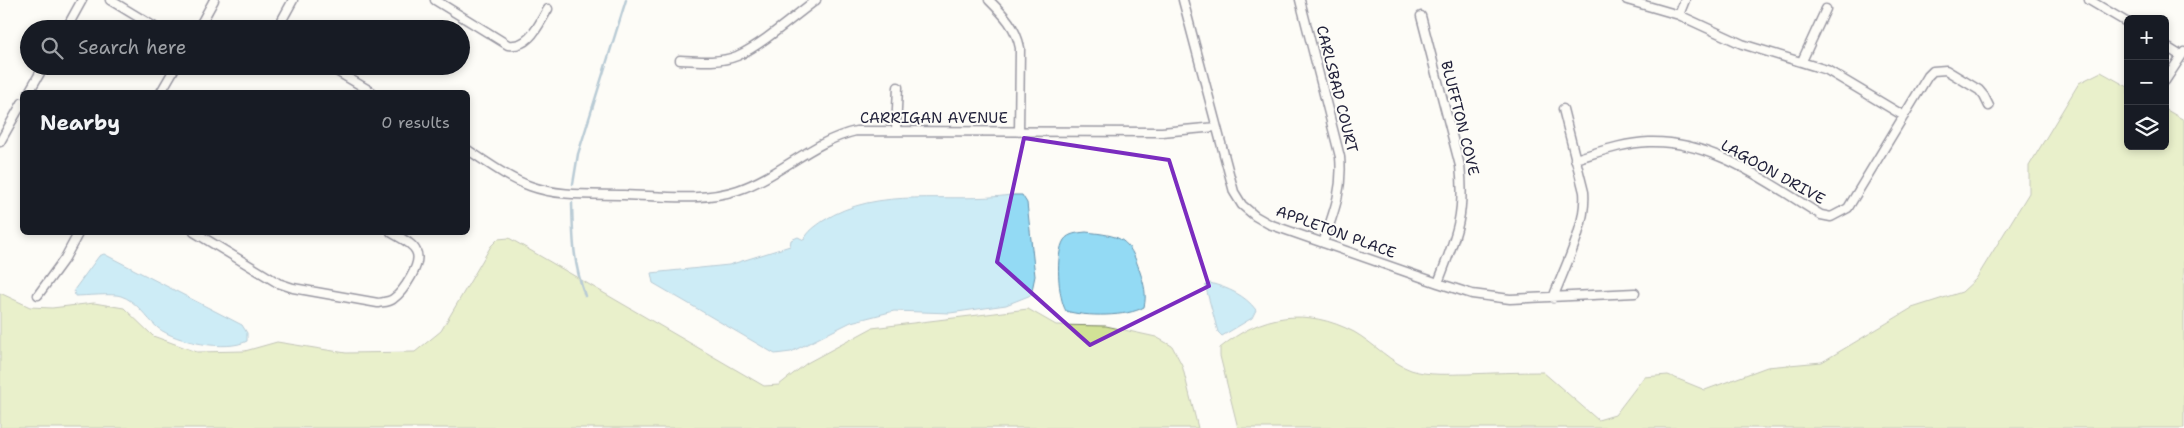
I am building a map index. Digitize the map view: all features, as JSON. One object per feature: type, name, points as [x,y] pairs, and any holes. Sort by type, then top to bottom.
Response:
[{"type":"street","points":[[71,20],[82,0]]},
{"type":"street","points":[[110,0],[143,20]]},
{"type":"street","points":[[203,20],[214,0]]},
{"type":"street","points":[[282,20],[293,0]]},
{"type":"street","points":[[435,0],[468,20]]},
{"type":"street","points":[[680,60],[702,62],[736,56],[751,48],[816,0]]},
{"type":"street","points":[[989,0],[1005,16],[1018,38],[1020,48],[1019,132]]},
{"type":"street","name":"APPLETON PLACE","points":[[1183,0],[1234,192],[1242,205],[1255,216],[1269,224],[1323,244],[1472,294],[1510,299],[1635,293]]},
{"type":"street","name":"CARLSBAD COURT","points":[[1300,0],[1340,156],[1342,177],[1339,196],[1323,244]]},
{"type":"street","points":[[1627,0],[1679,15],[1742,44],[1802,61],[1842,77],[1904,116],[1928,76],[1933,71],[1940,69],[1946,70],[1978,90],[1984,96],[1989,106]]},
{"type":"street","points":[[1679,15],[1685,0]]},
{"type":"street","points":[[2089,0],[2124,21]]},
{"type":"street","points":[[470,21],[508,44],[517,46],[530,38],[548,9]]},
{"type":"street","points":[[1802,61],[1826,9]]},
{"type":"street","name":"BLUFFTON COVE","points":[[1421,16],[1460,166],[1463,189],[1462,212],[1457,233],[1438,283]]},
{"type":"street","points":[[2169,48],[2183,54],[2169,74]]},
{"type":"street","points":[[30,90],[39,75]]},
{"type":"street","points":[[162,90],[171,75]]},
{"type":"street","points":[[343,75],[369,90]]},
{"type":"street","points":[[896,130],[898,86]]},
{"type":"street","points":[[0,142],[20,107]]},
{"type":"street","points":[[1553,298],[1582,221],[1585,205],[1584,192],[1563,110]]},
{"type":"street","name":"LAGOON DRIVE","points":[[1575,159],[1623,145],[1649,142],[1693,148],[1731,161],[1822,215],[1831,218],[1848,208],[1904,116]]},
{"type":"street","name":"CARRIGAN AVENUE","points":[[470,151],[513,178],[550,192],[693,197],[738,190],[762,179],[842,134],[856,131],[1162,132],[1216,127]]},
{"type":"street","points":[[38,295],[78,235]]},
{"type":"street","points":[[199,235],[278,283],[293,288],[378,303],[391,300],[400,293],[418,264],[418,257],[412,246],[395,235]]},
{"type":"highlighted area","points":[[1024,138],[1169,160],[1209,286],[1090,345],[997,262]]},
{"type":"green space","points":[[2101,72],[2124,85],[2124,150],[2169,150],[2169,111],[2184,120],[2184,428],[1238,428],[1220,356],[1220,348],[1251,328],[1268,321],[1284,318],[1319,319],[1336,324],[1361,336],[1397,363],[1418,372],[1446,374],[1543,372],[1598,420],[1615,415],[1644,377],[1668,375],[1705,390],[1767,367],[1822,362],[1912,308],[1962,292],[1976,279],[2029,193],[2029,166],[2079,83]]},
{"type":"green space","points":[[509,238],[764,386],[779,385],[807,363],[872,328],[1028,309],[1056,325],[1106,326],[1156,337],[1172,346],[1182,365],[1198,428],[0,428],[0,293],[30,307],[52,308],[94,303],[124,308],[153,336],[197,352],[245,351],[277,342],[346,353],[415,352],[441,331],[491,246],[498,239]]},
{"type":"water","points":[[1022,195],[1027,203],[1035,276],[1031,295],[1006,305],[950,313],[894,311],[851,322],[791,352],[775,354],[653,283],[651,273],[729,265],[790,246],[791,240],[798,237],[804,240],[810,231],[823,221],[844,210],[867,203],[890,199]]},
{"type":"water","points":[[1086,232],[1116,237],[1127,245],[1136,260],[1143,281],[1144,307],[1128,313],[1106,315],[1066,311],[1059,287],[1059,255],[1061,247],[1068,236]]},
{"type":"water","points":[[104,254],[242,325],[247,333],[247,341],[227,346],[189,341],[166,333],[158,328],[127,298],[117,295],[75,296],[74,290],[99,256]]},
{"type":"water","points":[[1210,283],[1230,290],[1247,300],[1256,310],[1252,318],[1222,336],[1218,332],[1207,292],[1206,285]]},
{"type":"waterway","points":[[573,184],[578,154],[626,0]]},
{"type":"waterway","points":[[572,203],[573,240],[585,296]]}]
